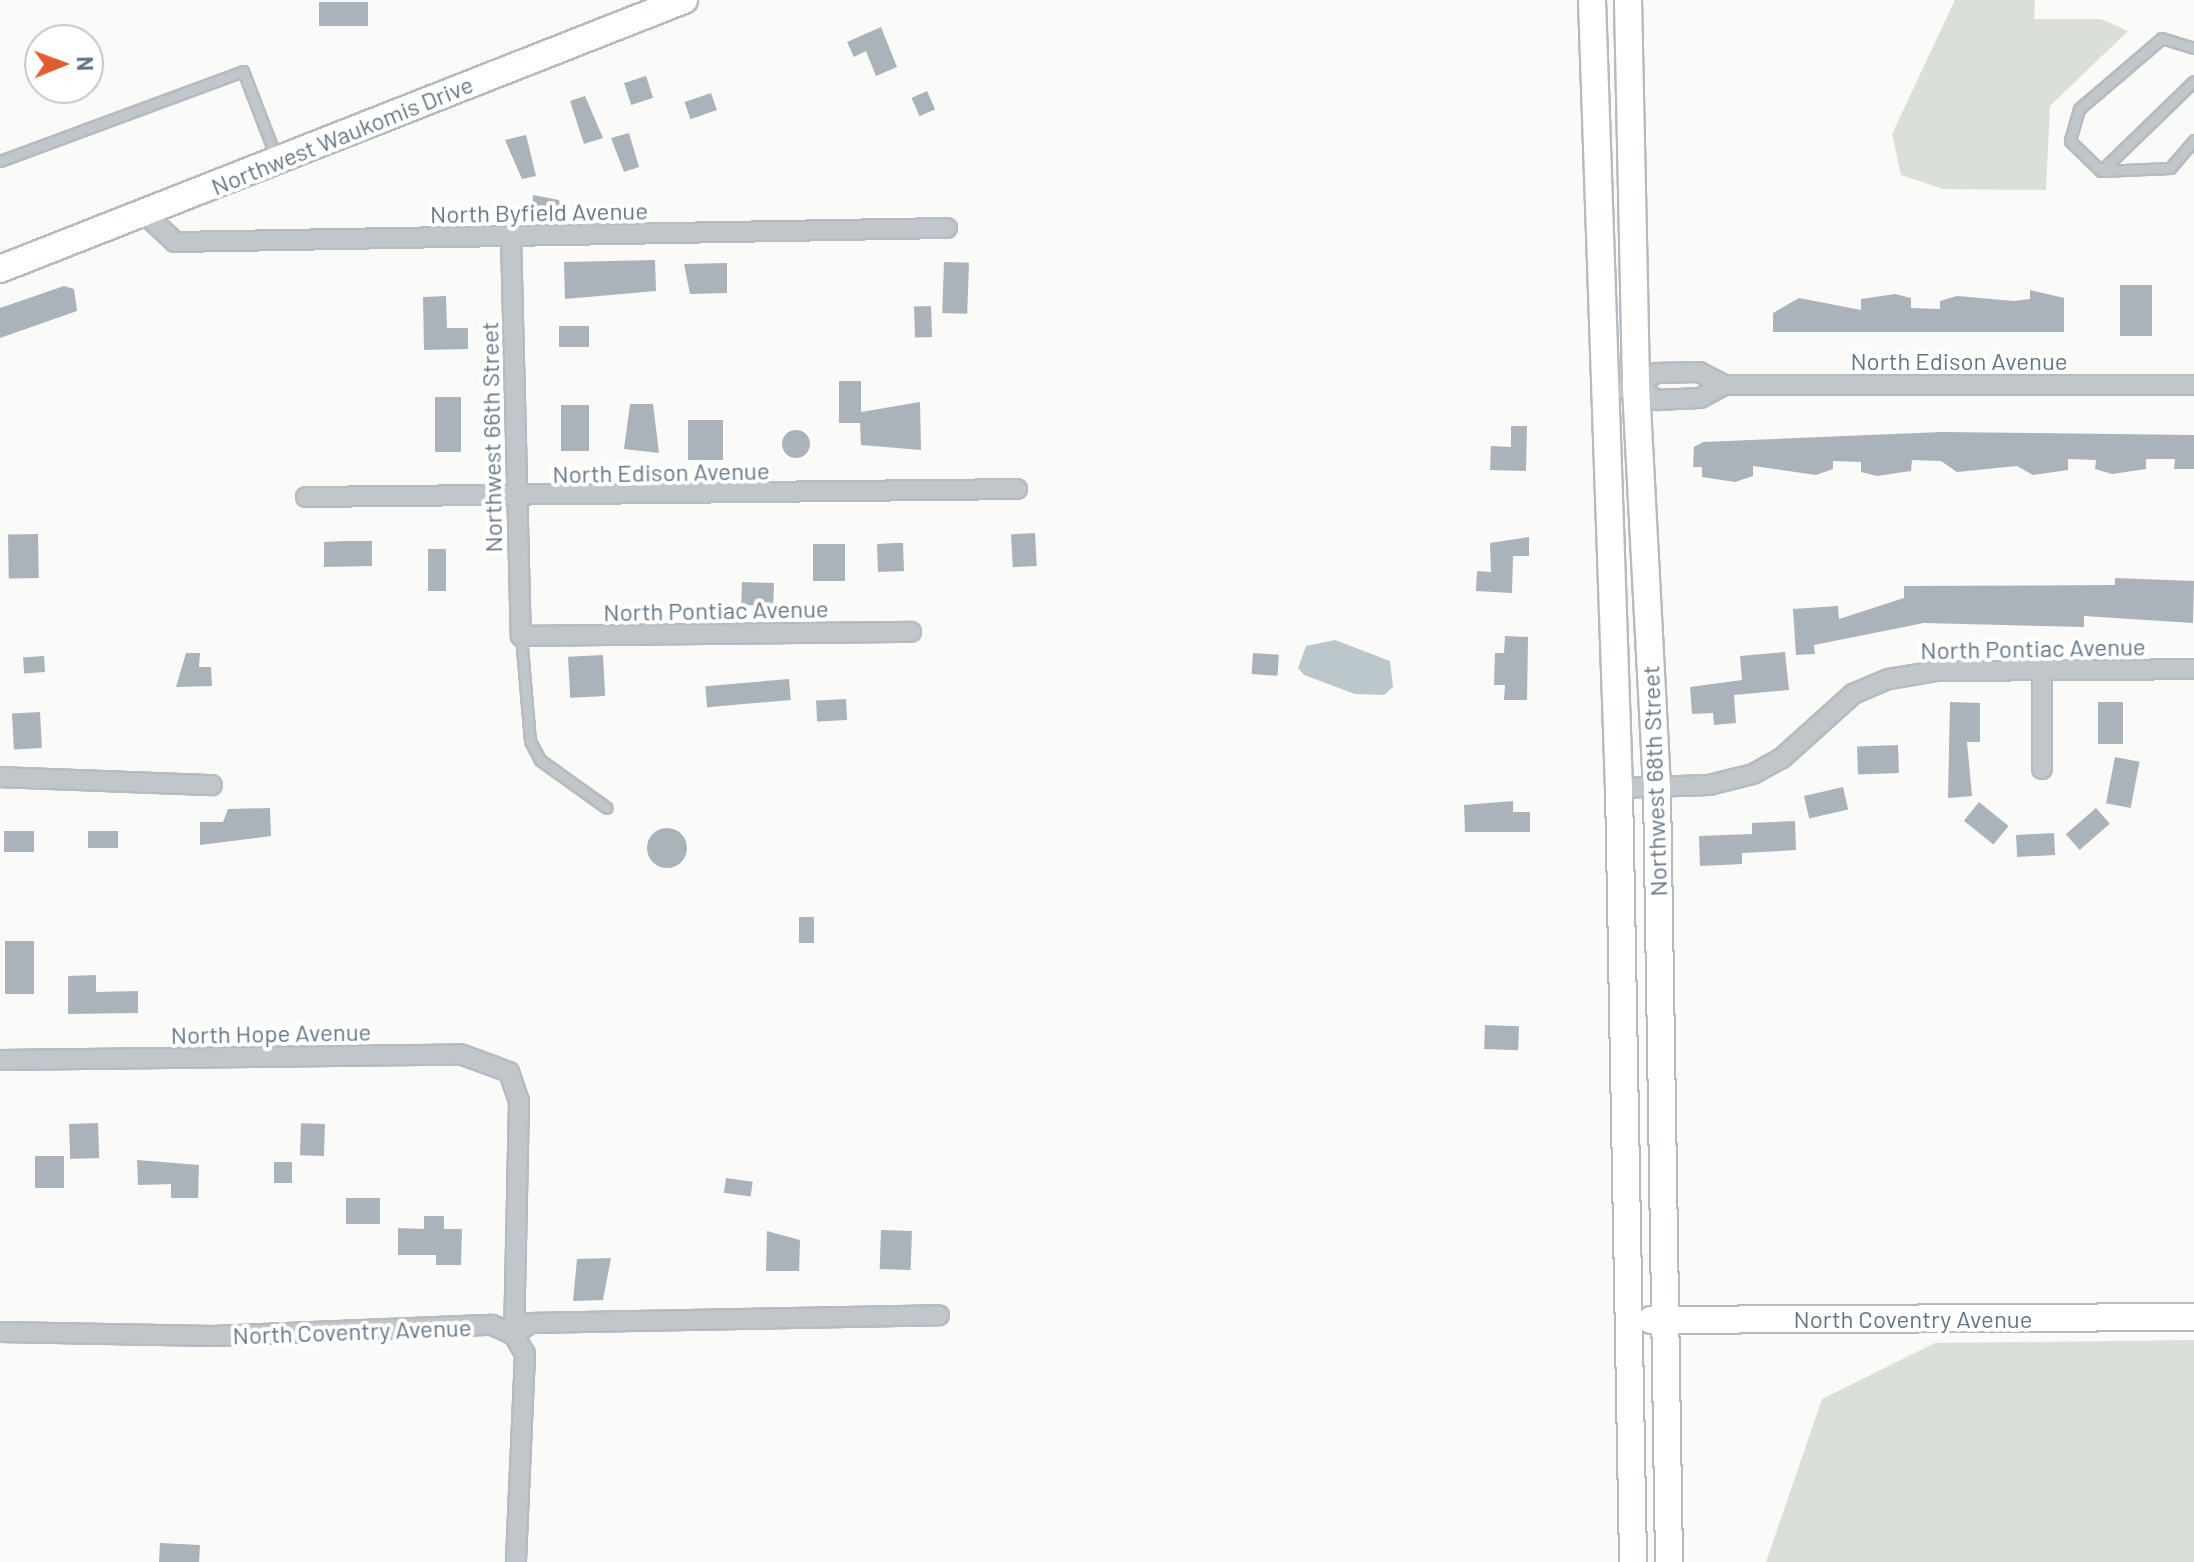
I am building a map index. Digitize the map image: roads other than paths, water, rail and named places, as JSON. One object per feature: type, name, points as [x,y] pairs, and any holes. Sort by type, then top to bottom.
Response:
[{"type":"main road","name":"Northwest Waukomis Drive","points":[[0,269],[684,0]]},
{"type":"main road","name":"Northwest 68th Street","points":[[1592,0],[1601,391],[1619,788],[1633,1562]]},
{"type":"main road","name":"Northwest 68th Street","points":[[1628,0],[1636,387],[1657,789],[1669,1562]]},
{"type":"main road","name":"North Coventry Avenue","points":[[1631,1320],[2194,1317]]},
{"type":"street","name":"North Byfield Avenue","points":[[144,213],[175,242],[947,228]]},
{"type":"street","name":"Northwest 66th Street","points":[[511,236],[515,499],[521,636]]},
{"type":"street","name":"North Edison Avenue","points":[[1601,391],[1636,387],[1656,373],[1699,372],[1724,385],[2194,385]]},
{"type":"street","name":"North Edison Avenue","points":[[1636,387],[1657,400],[1700,398],[1724,385]]},
{"type":"street","name":"North Edison Avenue","points":[[306,497],[515,499],[1017,489]]},
{"type":"street","name":"North Pontiac Avenue","points":[[521,636],[911,632]]},
{"type":"street","name":"North Pontiac Avenue","points":[[1619,788],[1657,789],[1753,774],[1782,758],[1853,694],[1889,679],[2042,670],[2194,669]]},
{"type":"street","points":[[2042,670],[2042,769]]},
{"type":"street","points":[[0,777],[212,785]]},
{"type":"street","name":"North Hope Avenue","points":[[0,1060],[460,1054],[509,1072],[519,1101],[514,1335]]},
{"type":"street","points":[[516,1562],[525,1414],[525,1354],[514,1335],[530,1323],[939,1315]]},
{"type":"street","name":"North Coventry Avenue","points":[[0,1332],[213,1336],[492,1325],[514,1335]]},
{"type":"lane","points":[[2194,48],[2162,38],[2079,109],[2070,141],[2101,171],[2170,168],[2194,140]]},
{"type":"lane","points":[[0,161],[243,71],[277,160]]},
{"type":"lane","points":[[2101,171],[2194,81]]},
{"type":"lane","points":[[521,636],[530,741],[540,760],[607,808]]}]
